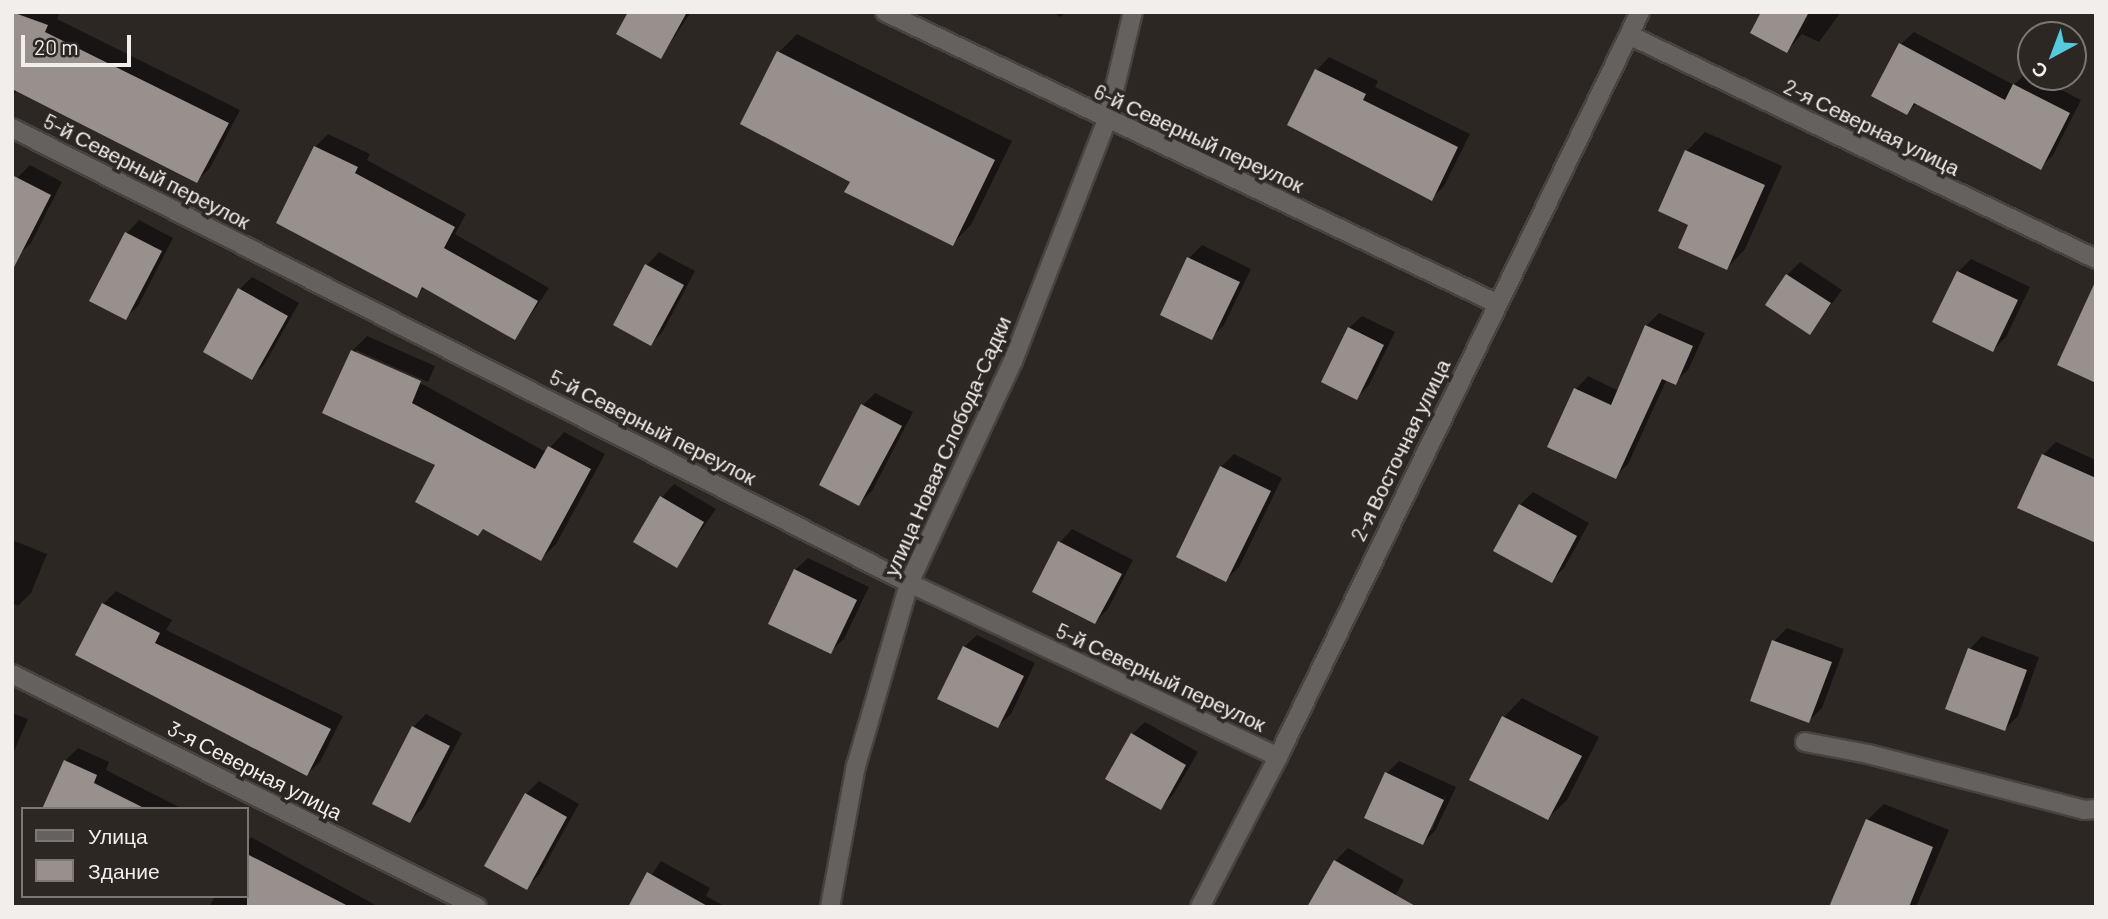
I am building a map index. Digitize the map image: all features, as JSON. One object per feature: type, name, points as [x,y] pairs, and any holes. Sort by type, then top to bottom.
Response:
[{"type":"street","name":"6-й Северный переулок","points":[[885,12],[1496,303]]},
{"type":"street","name":"улица Новая Слобода-Садки","points":[[830,907],[856,766],[909,583],[1013,361],[1107,120],[1133,12]]},
{"type":"street","name":"2-я Восточная улица","points":[[1200,907],[1278,757],[1496,303],[1640,12]]},
{"type":"street","name":"2-я Северная улица","points":[[1629,35],[2096,260]]},
{"type":"street","name":"5-й Северный переулок","points":[[12,128],[909,583],[1278,757]]},
{"type":"street","name":"3-я Северная улица","points":[[12,674],[477,907]]},
{"type":"street","points":[[1805,743],[1868,754],[2090,809]]},
{"type":"building","points":[[12,12],[48,25],[45,32],[229,123],[197,183],[12,89]]},
{"type":"building","points":[[628,12],[687,12],[661,59],[616,34]]},
{"type":"building","points":[[1761,12],[1809,12],[1787,53],[1750,33]]},
{"type":"building","points":[[1899,43],[2005,100],[2013,84],[2017,86],[2017,91],[2027,91],[2070,113],[2041,170],[1914,103],[1907,115],[1871,96]]},
{"type":"building","points":[[777,51],[995,160],[953,246],[844,192],[850,182],[740,124]]},
{"type":"building","points":[[1315,69],[1366,94],[1363,100],[1458,147],[1432,201],[1287,125]]},
{"type":"building","points":[[314,146],[358,167],[355,173],[455,227],[444,248],[538,301],[515,340],[422,287],[417,298],[276,223]]},
{"type":"building","points":[[1685,150],[1765,185],[1727,270],[1678,248],[1688,225],[1658,211]]},
{"type":"building","points":[[12,175],[51,195],[12,271]]},
{"type":"building","points":[[125,232],[162,251],[126,320],[89,301]]},
{"type":"building","points":[[1187,257],[1240,282],[1212,340],[1160,315]]},
{"type":"building","points":[[645,264],[684,285],[651,346],[613,325]]},
{"type":"building","points":[[1957,271],[2018,300],[1993,352],[1932,322]]},
{"type":"building","points":[[1786,274],[1831,303],[1810,335],[1765,305]]},
{"type":"building","points":[[2096,280],[2096,383],[2057,365]]},
{"type":"building","points":[[238,288],[288,316],[252,380],[203,352]]},
{"type":"building","points":[[1645,325],[1693,346],[1676,385],[1662,379],[1616,479],[1547,447],[1574,388],[1611,405]]},
{"type":"building","points":[[1348,327],[1384,345],[1357,400],[1321,382]]},
{"type":"building","points":[[351,350],[421,381],[412,403],[535,469],[548,446],[591,469],[541,561],[483,529],[478,536],[415,502],[435,465],[322,413]]},
{"type":"building","points":[[861,404],[902,426],[859,506],[819,485]]},
{"type":"building","points":[[2042,454],[2096,478],[2096,543],[2017,508]]},
{"type":"building","points":[[1220,466],[1271,491],[1226,582],[1176,557]]},
{"type":"building","points":[[660,496],[704,522],[677,568],[633,542]]},
{"type":"building","points":[[1519,504],[1577,536],[1552,583],[1493,551]]},
{"type":"building","points":[[1058,541],[1122,574],[1095,624],[1032,592]]},
{"type":"building","points":[[794,569],[857,600],[831,654],[768,624]]},
{"type":"building","points":[[102,603],[160,633],[155,643],[331,729],[307,776],[75,655]]},
{"type":"building","points":[[1772,640],[1832,662],[1809,723],[1750,701]]},
{"type":"building","points":[[963,646],[1024,676],[998,728],[937,699]]},
{"type":"building","points":[[1968,648],[2027,670],[2005,731],[1945,709]]},
{"type":"building","points":[[1502,716],[1582,756],[1548,820],[1469,780]]},
{"type":"building","points":[[412,726],[450,746],[410,823],[372,804]]},
{"type":"building","points":[[1131,733],[1186,765],[1161,810],[1105,779]]},
{"type":"building","points":[[64,760],[97,775],[94,783],[142,807],[43,807]]},
{"type":"building","points":[[1385,772],[1444,800],[1423,845],[1364,818]]},
{"type":"building","points":[[525,793],[567,817],[527,890],[484,866]]},
{"type":"building","points":[[1866,819],[1933,847],[1909,907],[1829,907]]},
{"type":"building","points":[[248,855],[350,907],[247,907]]},
{"type":"building","points":[[1334,860],[1417,907],[1307,907]]},
{"type":"building","points":[[647,872],[709,907],[628,907]]}]
